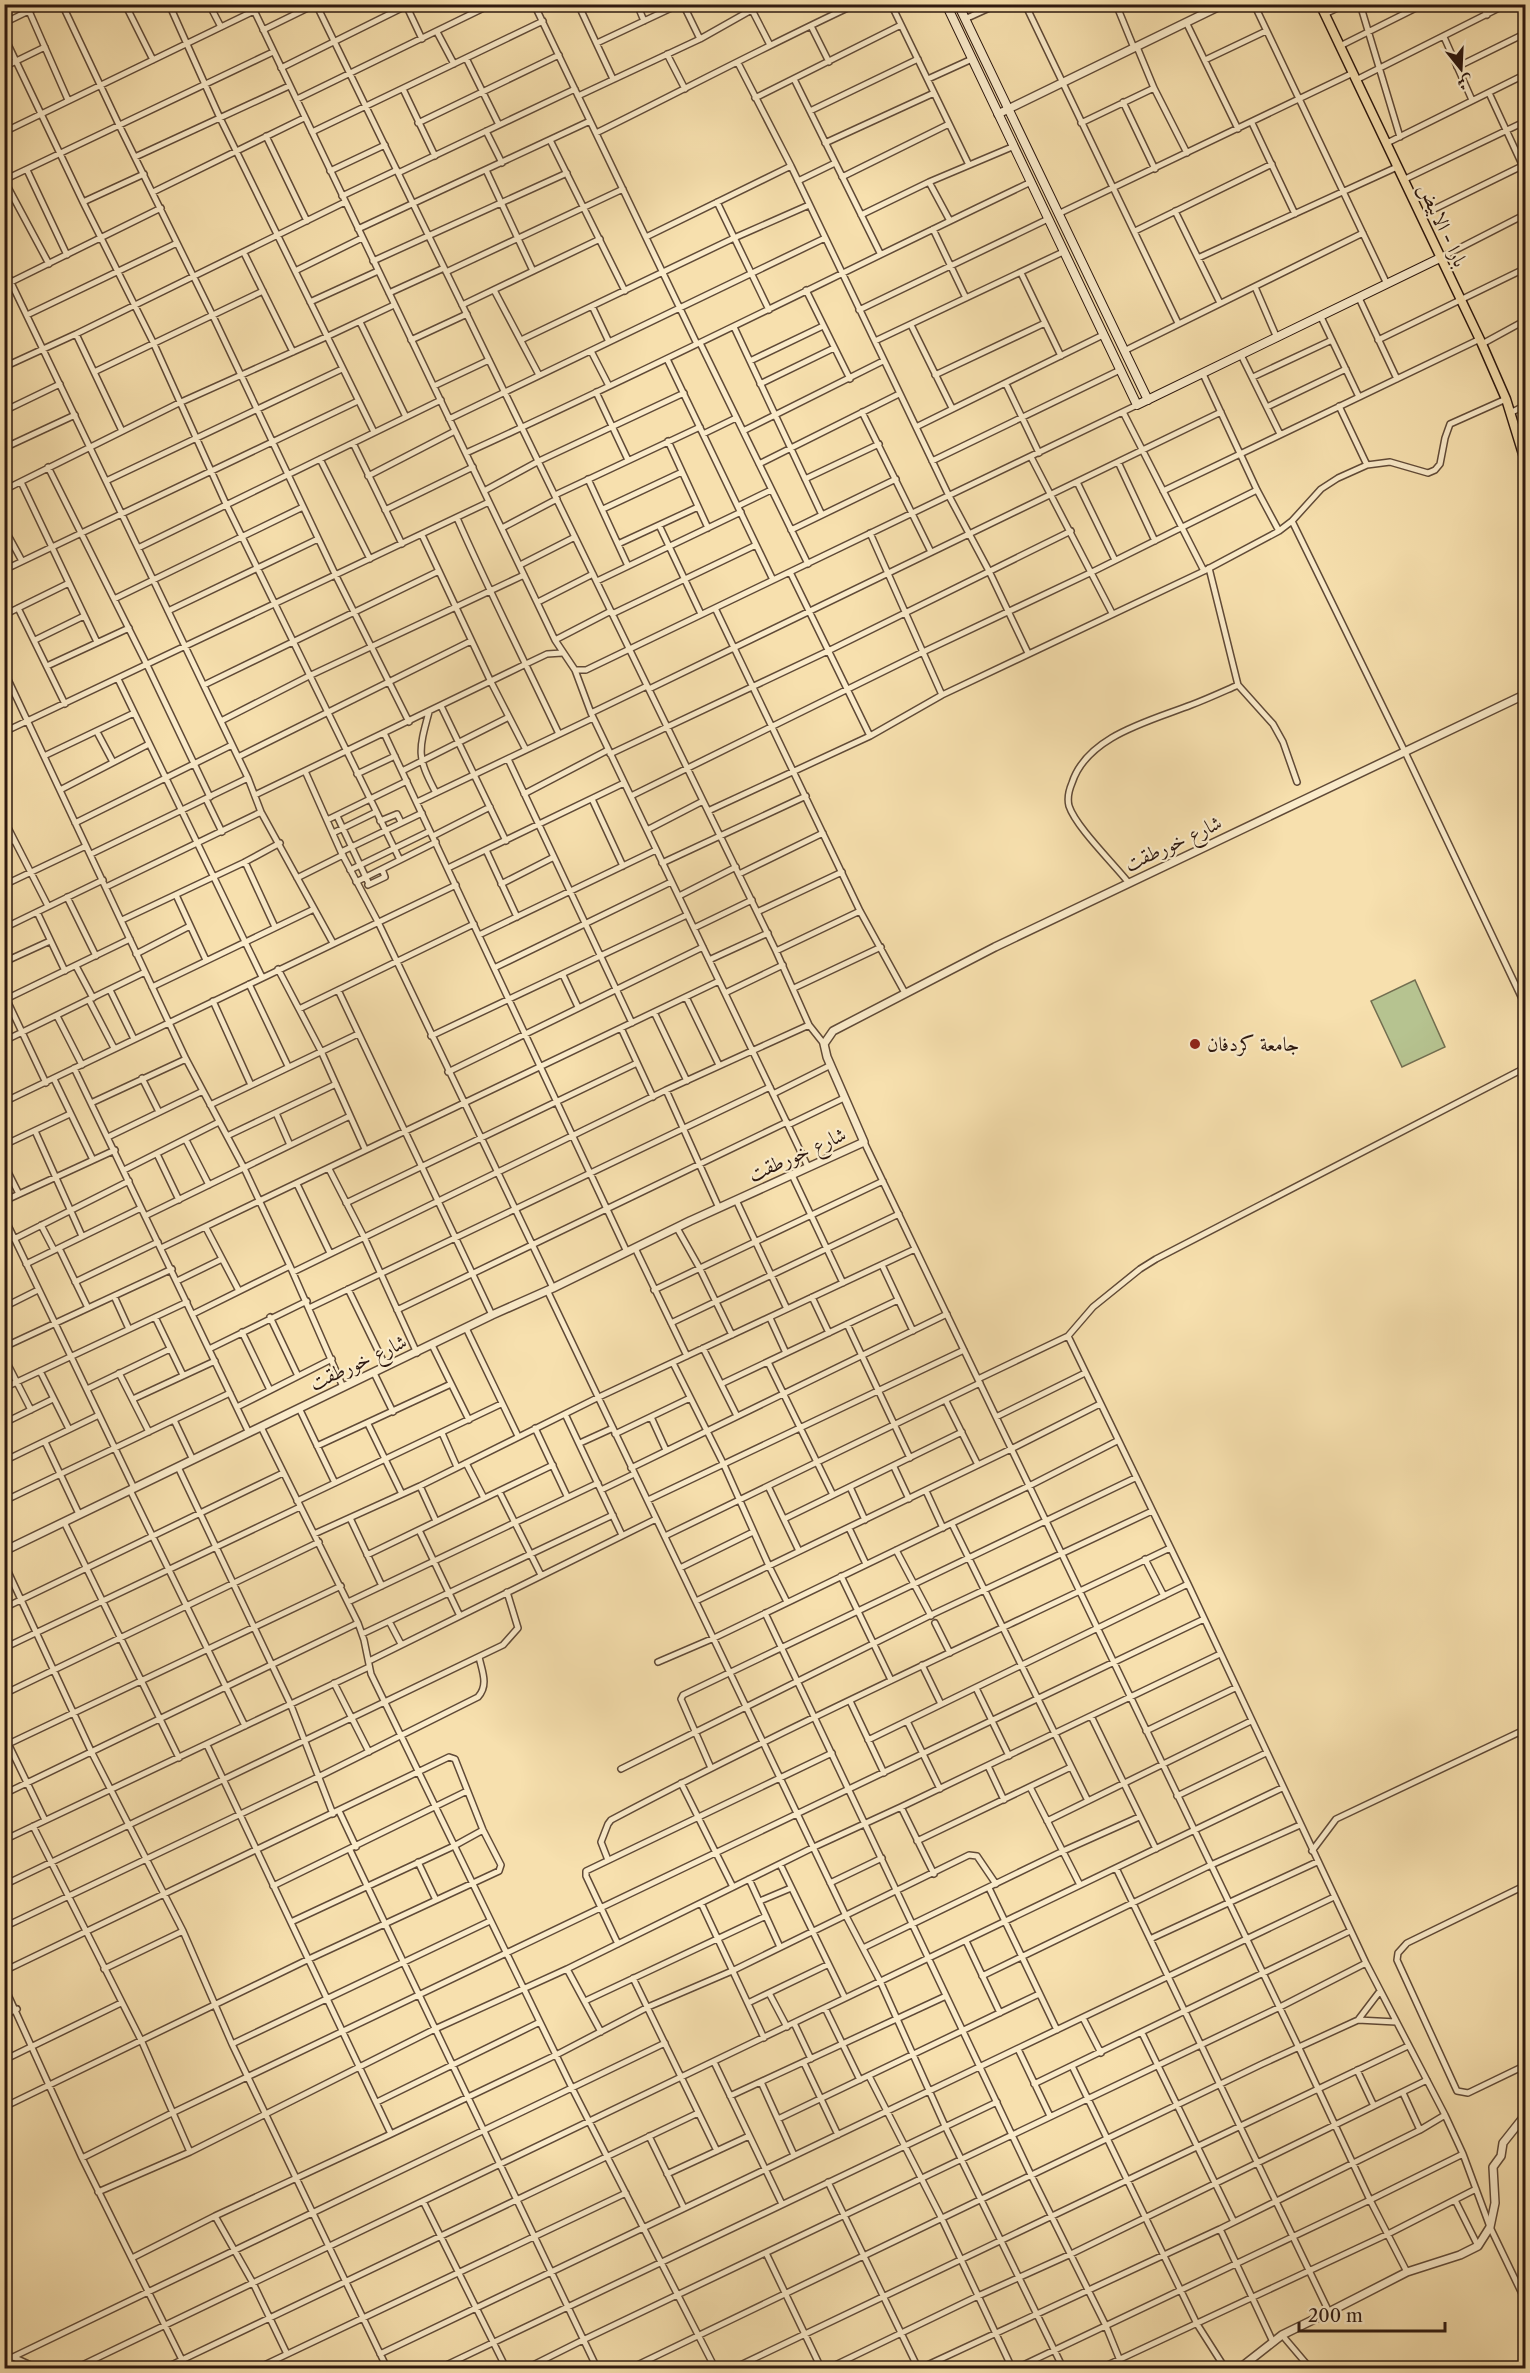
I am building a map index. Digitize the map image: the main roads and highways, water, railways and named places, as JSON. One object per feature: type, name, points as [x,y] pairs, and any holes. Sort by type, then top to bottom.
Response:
[{"type":"main road","points":[[946,4],[1012,147],[1031,182],[1137,405],[1440,258]]},
{"type":"main road","points":[[958,4],[1148,400]]},
{"type":"main road","name":"بارا - الابيض","points":[[1320,4],[1481,342],[1506,399],[1526,464]]},
{"type":"place","name":"جامعة كردفان","points":[[1195,1044]]}]
